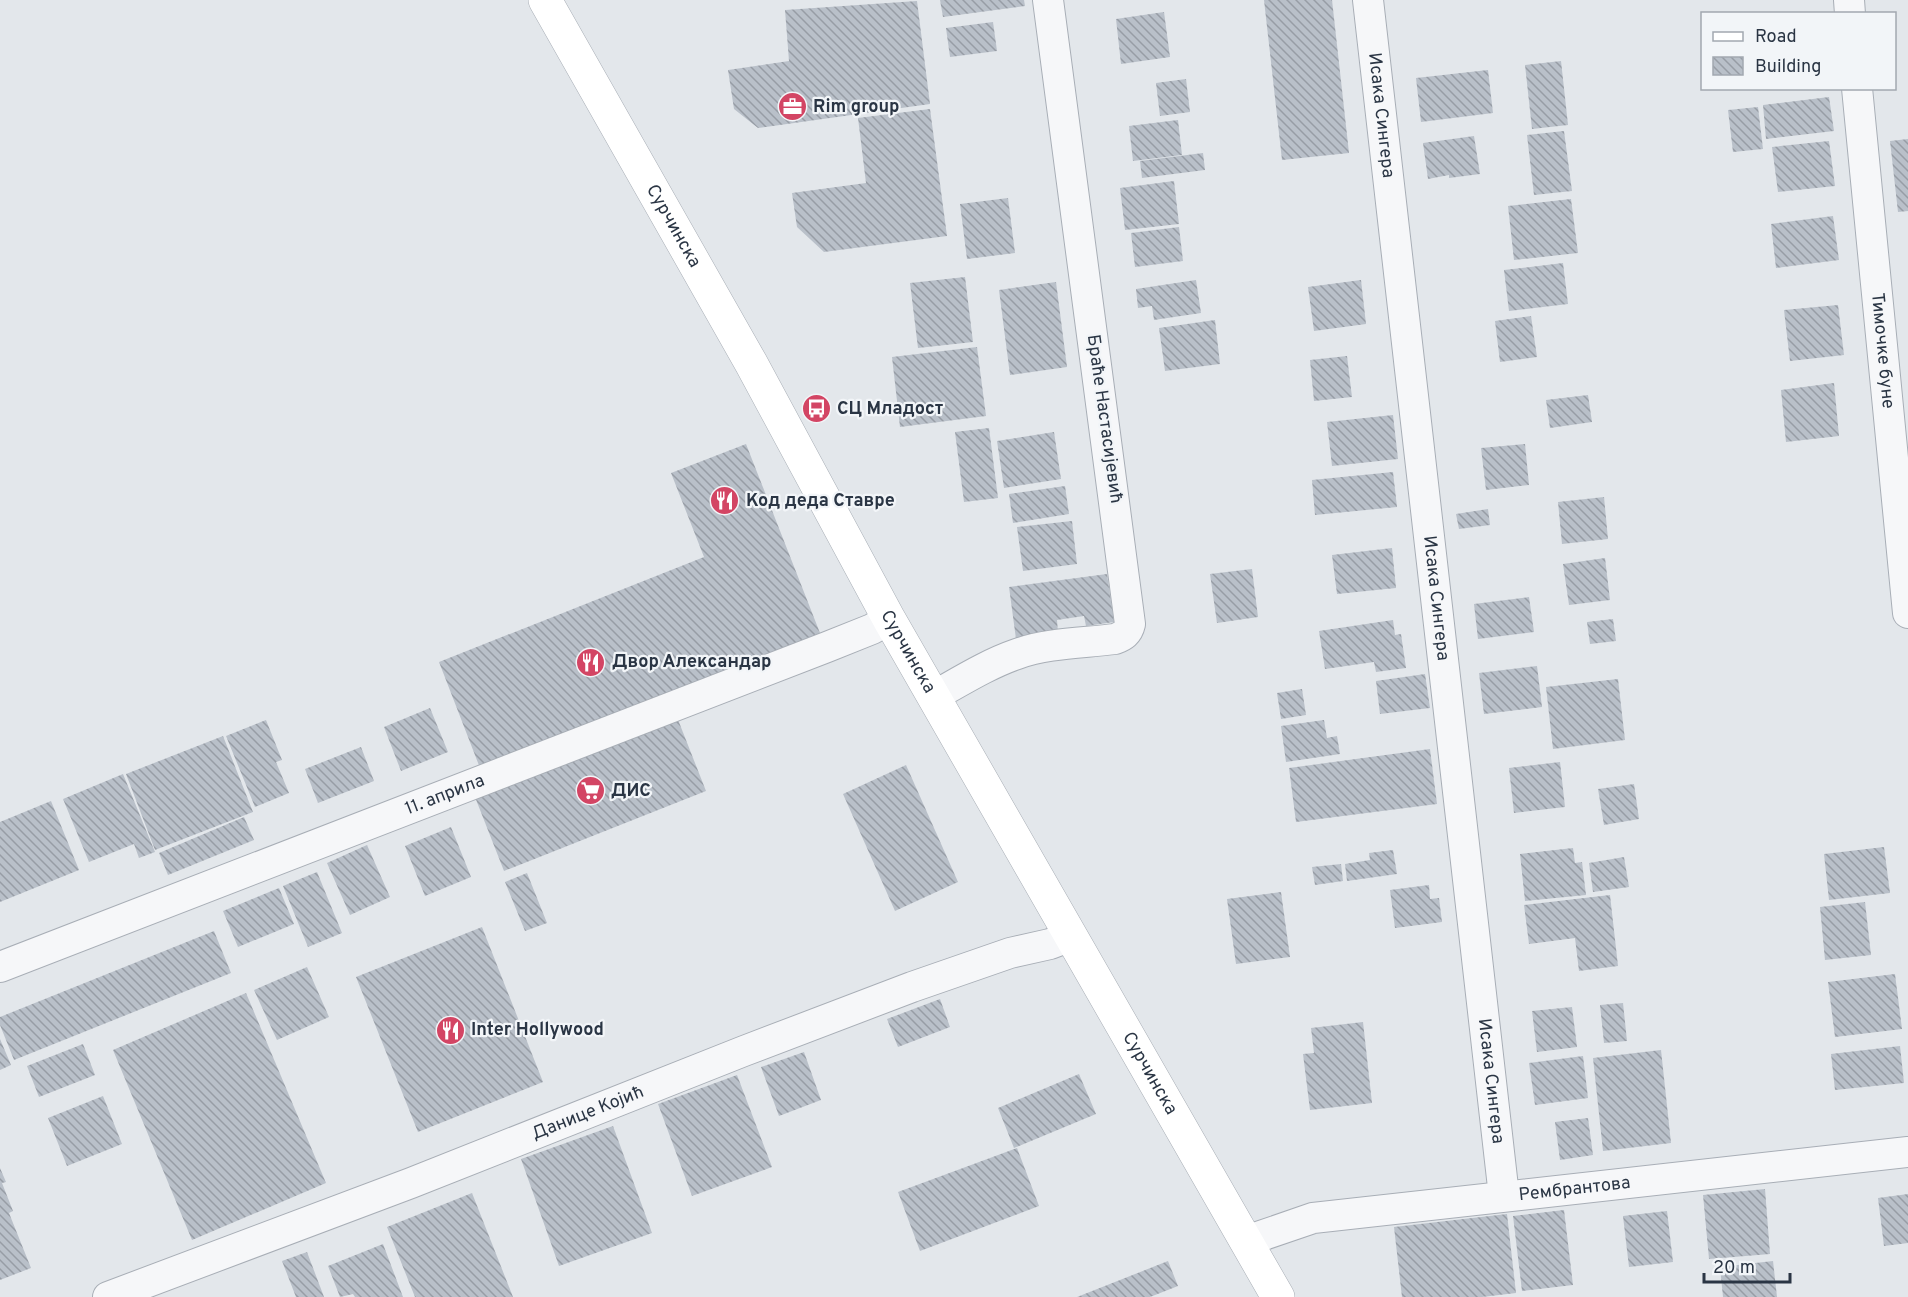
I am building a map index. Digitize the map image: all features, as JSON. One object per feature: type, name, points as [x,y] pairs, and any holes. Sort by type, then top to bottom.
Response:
[{"type":"main road","name":"Сурчинска","points":[[545,0],[751,363],[889,620],[1278,1297]]},
{"type":"street","name":"Браће Настасијевић","points":[[934,696],[998,661],[1019,653],[1115,639],[1125,633],[1130,624],[1048,0]]},
{"type":"street","name":"Исака Сингера","points":[[1368,0],[1504,1196]]},
{"type":"street","name":"Тимочке буне","points":[[1857,90],[1908,613]]},
{"type":"street","name":"11. априла","points":[[0,967],[827,647],[889,620]]},
{"type":"street","name":"Данице Којић","points":[[108,1297],[411,1183],[912,987],[1010,953],[1050,944],[1071,936]]},
{"type":"street","name":"Рембрантова","points":[[1246,1241],[1313,1218],[1908,1152]]},
{"type":"building","points":[[940,0],[1024,0],[1025,6],[943,17]]},
{"type":"building","points":[[1264,0],[1332,0],[1349,153],[1282,160]]},
{"type":"building","points":[[917,1],[930,104],[758,128],[734,109],[728,70],[789,61],[785,10]]},
{"type":"building","points":[[1164,12],[1170,57],[1121,64],[1116,19]]},
{"type":"building","points":[[993,22],[997,51],[950,57],[946,28]]},
{"type":"building","points":[[1561,61],[1568,125],[1532,129],[1525,65]]},
{"type":"building","points":[[1488,70],[1493,113],[1421,122],[1416,78]]},
{"type":"building","points":[[1186,79],[1190,112],[1160,116],[1156,83]]},
{"type":"building","points":[[1829,97],[1834,131],[1766,139],[1763,105]]},
{"type":"building","points":[[1758,107],[1763,149],[1733,152],[1728,110]]},
{"type":"building","points":[[930,109],[947,236],[824,252],[797,227],[792,193],[866,183],[858,118]]},
{"type":"building","points":[[1178,120],[1182,155],[1133,161],[1129,126]]},
{"type":"building","points":[[1564,131],[1572,191],[1534,195],[1527,135]]},
{"type":"building","points":[[1474,136],[1480,174],[1449,178],[1449,175],[1428,179],[1423,143]]},
{"type":"building","points":[[1908,139],[1908,211],[1898,212],[1890,141]]},
{"type":"building","points":[[1829,141],[1835,186],[1778,192],[1772,147]]},
{"type":"building","points":[[1203,153],[1205,170],[1142,178],[1140,161]]},
{"type":"building","points":[[1174,181],[1179,224],[1125,230],[1120,188]]},
{"type":"building","points":[[1008,198],[1015,253],[967,259],[960,204]]},
{"type":"building","points":[[1571,199],[1578,253],[1514,260],[1508,206]]},
{"type":"building","points":[[1833,216],[1839,260],[1776,268],[1771,224]]},
{"type":"building","points":[[1179,227],[1183,261],[1135,267],[1131,233]]},
{"type":"building","points":[[1563,263],[1568,304],[1509,311],[1504,270]]},
{"type":"building","points":[[965,277],[973,342],[918,348],[910,283]]},
{"type":"building","points":[[1196,280],[1201,313],[1154,320],[1152,306],[1138,308],[1136,289]]},
{"type":"building","points":[[1361,280],[1366,324],[1314,331],[1308,287]]},
{"type":"building","points":[[1056,282],[1067,367],[1010,375],[999,290]]},
{"type":"building","points":[[1838,305],[1844,355],[1790,361],[1784,310]]},
{"type":"building","points":[[1531,316],[1537,357],[1500,362],[1495,321]]},
{"type":"building","points":[[1215,320],[1220,364],[1165,371],[1159,328]]},
{"type":"building","points":[[977,347],[986,416],[900,427],[892,357]]},
{"type":"building","points":[[1347,356],[1352,397],[1314,401],[1310,360]]},
{"type":"building","points":[[1834,383],[1839,436],[1786,442],[1781,390]]},
{"type":"building","points":[[1588,395],[1592,422],[1550,428],[1546,400]]},
{"type":"building","points":[[1393,415],[1398,459],[1332,466],[1327,422]]},
{"type":"building","points":[[989,428],[998,498],[964,502],[955,432]]},
{"type":"building","points":[[1054,432],[1061,479],[1004,488],[997,441]]},
{"type":"building","name":"Двор Александар","points":[[746,444],[820,633],[480,768],[439,662],[704,557],[671,473]]},
{"type":"building","points":[[1525,444],[1529,485],[1486,490],[1481,448]]},
{"type":"building","points":[[1393,472],[1397,507],[1315,515],[1312,480]]},
{"type":"building","points":[[1065,486],[1069,514],[1013,523],[1009,494]]},
{"type":"building","points":[[1604,497],[1608,539],[1562,544],[1558,502]]},
{"type":"building","points":[[1488,509],[1490,525],[1459,529],[1456,514]]},
{"type":"building","points":[[1072,521],[1077,564],[1023,571],[1017,527]]},
{"type":"building","points":[[1392,548],[1396,588],[1337,594],[1332,555]]},
{"type":"building","points":[[1605,558],[1610,600],[1569,605],[1563,564]]},
{"type":"building","points":[[1252,569],[1258,617],[1217,623],[1210,574]]},
{"type":"building","points":[[1107,574],[1114,622],[1086,626],[1084,616],[1057,620],[1058,633],[1016,639],[1009,587]]},
{"type":"building","points":[[1529,597],[1534,632],[1478,639],[1474,604]]},
{"type":"building","points":[[1613,619],[1616,641],[1590,644],[1587,622]]},
{"type":"building","points":[[1393,620],[1395,635],[1401,634],[1406,668],[1376,672],[1374,662],[1325,669],[1319,631]]},
{"type":"building","points":[[1537,666],[1542,707],[1484,714],[1479,673]]},
{"type":"building","points":[[1425,674],[1430,708],[1380,714],[1376,681]]},
{"type":"building","points":[[1618,679],[1625,740],[1553,749],[1546,687]]},
{"type":"building","points":[[1302,689],[1306,715],[1281,719],[1277,693]]},
{"type":"building","points":[[430,708],[448,752],[401,771],[384,727]]},
{"type":"building","name":"ДИС","points":[[675,712],[706,791],[504,871],[473,792]]},
{"type":"building","points":[[266,720],[282,760],[276,762],[289,793],[255,807],[226,736]]},
{"type":"building","points":[[1324,720],[1327,738],[1337,736],[1340,754],[1286,762],[1281,726]]},
{"type":"building","points":[[223,736],[253,812],[155,850],[126,774]]},
{"type":"building","points":[[361,747],[374,781],[318,803],[305,769]]},
{"type":"building","points":[[1430,749],[1437,804],[1296,822],[1289,768]]},
{"type":"building","points":[[1560,762],[1565,807],[1514,813],[1509,768]]},
{"type":"building","points":[[906,765],[958,882],[895,911],[843,794]]},
{"type":"building","points":[[123,774],[155,852],[139,858],[134,844],[89,862],[63,799]]},
{"type":"building","points":[[1634,784],[1639,819],[1604,825],[1598,789]]},
{"type":"building","points":[[51,801],[79,870],[0,902],[0,822]]},
{"type":"building","points":[[244,817],[254,840],[168,875],[159,853]]},
{"type":"building","points":[[451,827],[471,877],[425,896],[405,846]]},
{"type":"building","points":[[367,845],[390,897],[350,915],[327,863]]},
{"type":"building","points":[[1884,847],[1890,893],[1829,900],[1824,854]]},
{"type":"building","points":[[1573,848],[1575,863],[1582,862],[1586,895],[1525,901],[1520,854]]},
{"type":"building","points":[[1393,850],[1397,874],[1347,881],[1345,864],[1370,860],[1369,853]]},
{"type":"building","points":[[1624,857],[1629,887],[1593,892],[1589,863]]},
{"type":"building","points":[[1341,864],[1343,881],[1315,885],[1312,867]]},
{"type":"building","points":[[317,872],[342,933],[308,947],[283,886]]},
{"type":"building","points":[[527,873],[547,923],[525,931],[505,882]]},
{"type":"building","points":[[1429,885],[1430,899],[1439,898],[1442,922],[1395,928],[1390,890]]},
{"type":"building","points":[[279,888],[294,924],[238,947],[223,911]]},
{"type":"building","points":[[1281,892],[1290,957],[1236,964],[1227,899]]},
{"type":"building","points":[[1610,895],[1618,966],[1579,971],[1575,938],[1529,944],[1524,905]]},
{"type":"building","points":[[1865,902],[1871,955],[1825,960],[1820,907]]},
{"type":"building","name":"Inter Hollywood","points":[[482,927],[543,1082],[418,1132],[356,977]]},
{"type":"building","points":[[214,931],[231,973],[14,1060],[0,1025],[0,1017]]},
{"type":"building","points":[[307,967],[329,1017],[277,1040],[254,990]]},
{"type":"building","points":[[1895,974],[1902,1029],[1835,1037],[1828,982]]},
{"type":"building","points":[[246,993],[326,1183],[192,1240],[113,1050]]},
{"type":"building","points":[[940,999],[950,1027],[898,1047],[887,1019]]},
{"type":"building","points":[[1623,1003],[1627,1041],[1604,1043],[1600,1005]]},
{"type":"building","points":[[1572,1007],[1577,1047],[1537,1052],[1532,1011]]},
{"type":"building","points":[[1363,1022],[1372,1103],[1310,1110],[1303,1054],[1314,1053],[1311,1028]]},
{"type":"building","points":[[0,1039],[11,1065],[0,1070]]},
{"type":"building","points":[[83,1044],[95,1075],[39,1097],[27,1066]]},
{"type":"building","points":[[1900,1046],[1904,1083],[1835,1090],[1831,1054]]},
{"type":"building","points":[[1661,1050],[1671,1143],[1603,1151],[1593,1058]]},
{"type":"building","points":[[804,1052],[821,1100],[779,1116],[761,1067]]},
{"type":"building","points":[[1583,1056],[1588,1098],[1535,1105],[1529,1063]]},
{"type":"building","points":[[1079,1074],[1096,1114],[1014,1148],[998,1108]]},
{"type":"building","points":[[737,1075],[772,1167],[692,1196],[658,1104]]},
{"type":"building","points":[[103,1096],[122,1144],[67,1166],[48,1118]]},
{"type":"building","points":[[1588,1118],[1593,1155],[1560,1160],[1555,1122]]},
{"type":"building","points":[[613,1126],[652,1233],[559,1266],[521,1159]]},
{"type":"building","points":[[1017,1148],[1039,1206],[920,1251],[898,1192]]},
{"type":"building","points":[[0,1168],[6,1182],[2,1183],[13,1211],[9,1213],[31,1268],[0,1280]]},
{"type":"building","points":[[1765,1189],[1770,1254],[1709,1259],[1703,1195]]},
{"type":"building","points":[[472,1193],[513,1297],[415,1297],[387,1227]]},
{"type":"building","points":[[1908,1194],[1908,1243],[1884,1246],[1878,1198]]},
{"type":"building","points":[[1564,1210],[1573,1285],[1522,1291],[1513,1216]]},
{"type":"building","points":[[1667,1211],[1673,1262],[1629,1267],[1623,1216]]},
{"type":"building","points":[[1507,1214],[1516,1293],[1482,1297],[1402,1297],[1394,1227]]},
{"type":"building","points":[[383,1244],[403,1297],[355,1297],[353,1294],[340,1297],[328,1266]]},
{"type":"building","points":[[307,1252],[324,1297],[296,1297],[282,1261]]},
{"type":"building","points":[[1168,1261],[1178,1286],[1150,1297],[1077,1297]]},
{"type":"building","points":[[1773,1261],[1777,1297],[1723,1297],[1720,1267]]},
{"type":"place","name":"Rim group","points":[[792,107]]},
{"type":"place","name":"СЦ Младост","points":[[816,409]]},
{"type":"place","name":"Код деда Ставре","points":[[725,501]]},
{"type":"place","name":"Двор Александар","points":[[591,662]]},
{"type":"place","name":"ДИС","points":[[590,791]]},
{"type":"place","name":"Inter Hollywood","points":[[450,1030]]}]
